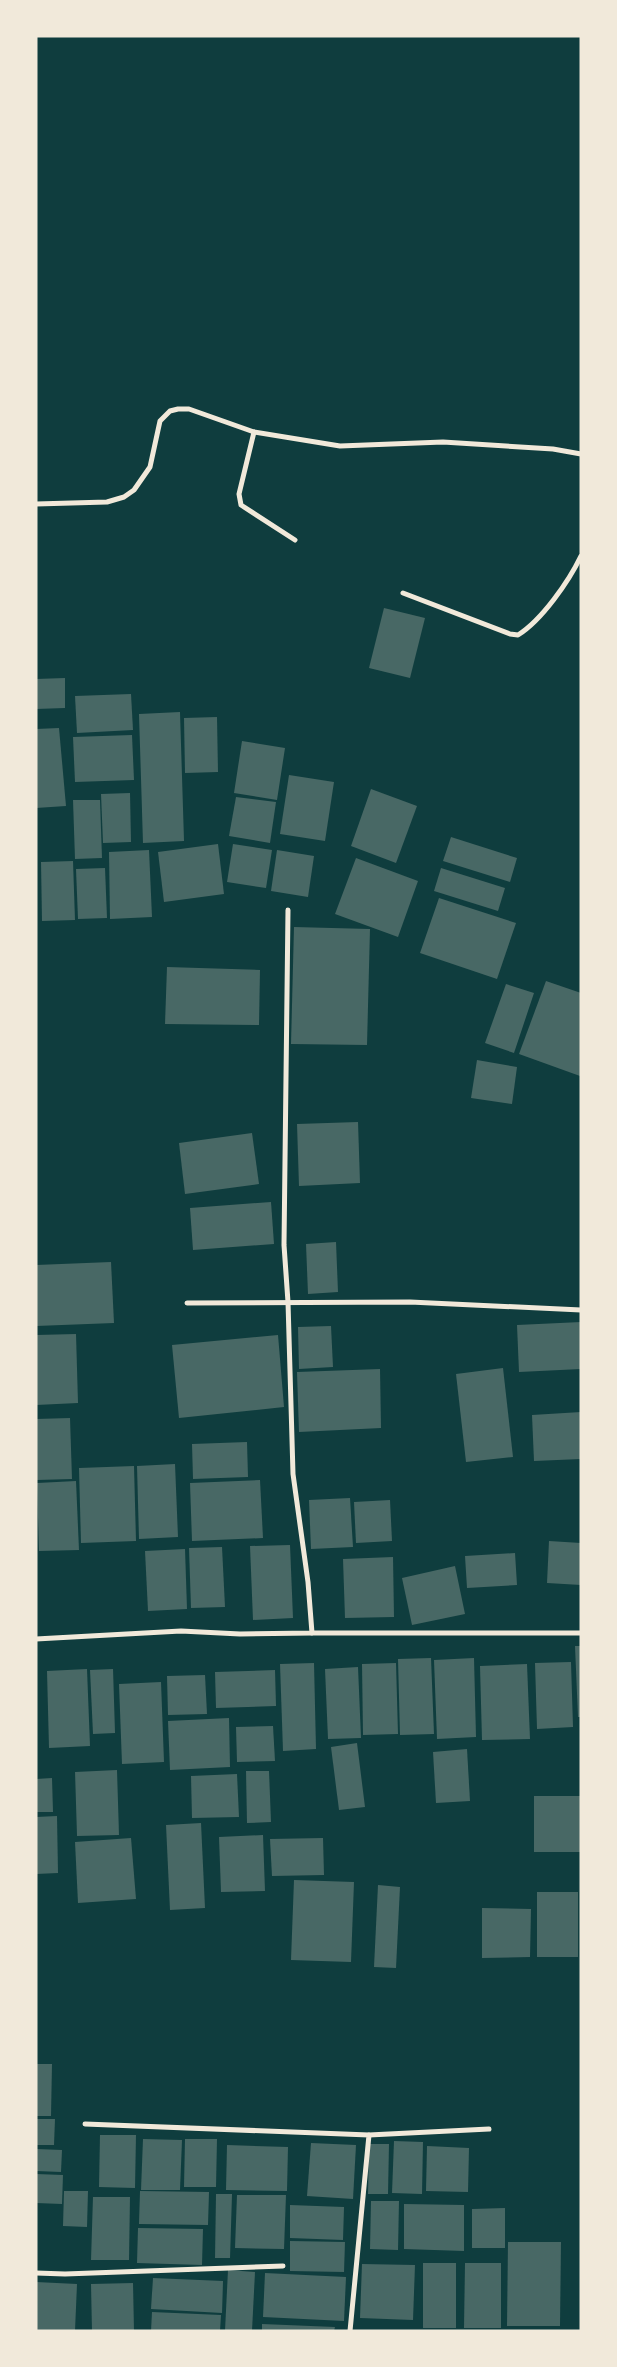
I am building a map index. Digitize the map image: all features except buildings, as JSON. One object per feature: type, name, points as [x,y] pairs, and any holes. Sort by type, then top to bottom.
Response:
[{"type":"street","points":[[36,504],[107,502],[129,494],[150,468],[160,421],[170,411],[190,409],[254,432],[340,446],[443,442],[553,449],[581,454]]},
{"type":"street","points":[[254,432],[239,494],[241,505],[294,540]]},
{"type":"street","points":[[404,593],[510,634],[518,635],[532,624],[574,572],[581,556]]},
{"type":"street","points":[[288,910],[284,1245],[288,1302],[293,1474],[308,1582],[312,1633]]},
{"type":"street","points":[[187,1303],[410,1302],[581,1310]]},
{"type":"street","points":[[36,1639],[181,1631],[240,1634],[581,1633]]},
{"type":"street","points":[[85,2124],[369,2134],[489,2129]]},
{"type":"street","points":[[350,2331],[369,2134]]},
{"type":"street","points":[[36,2273],[65,2274],[283,2266]]}]
